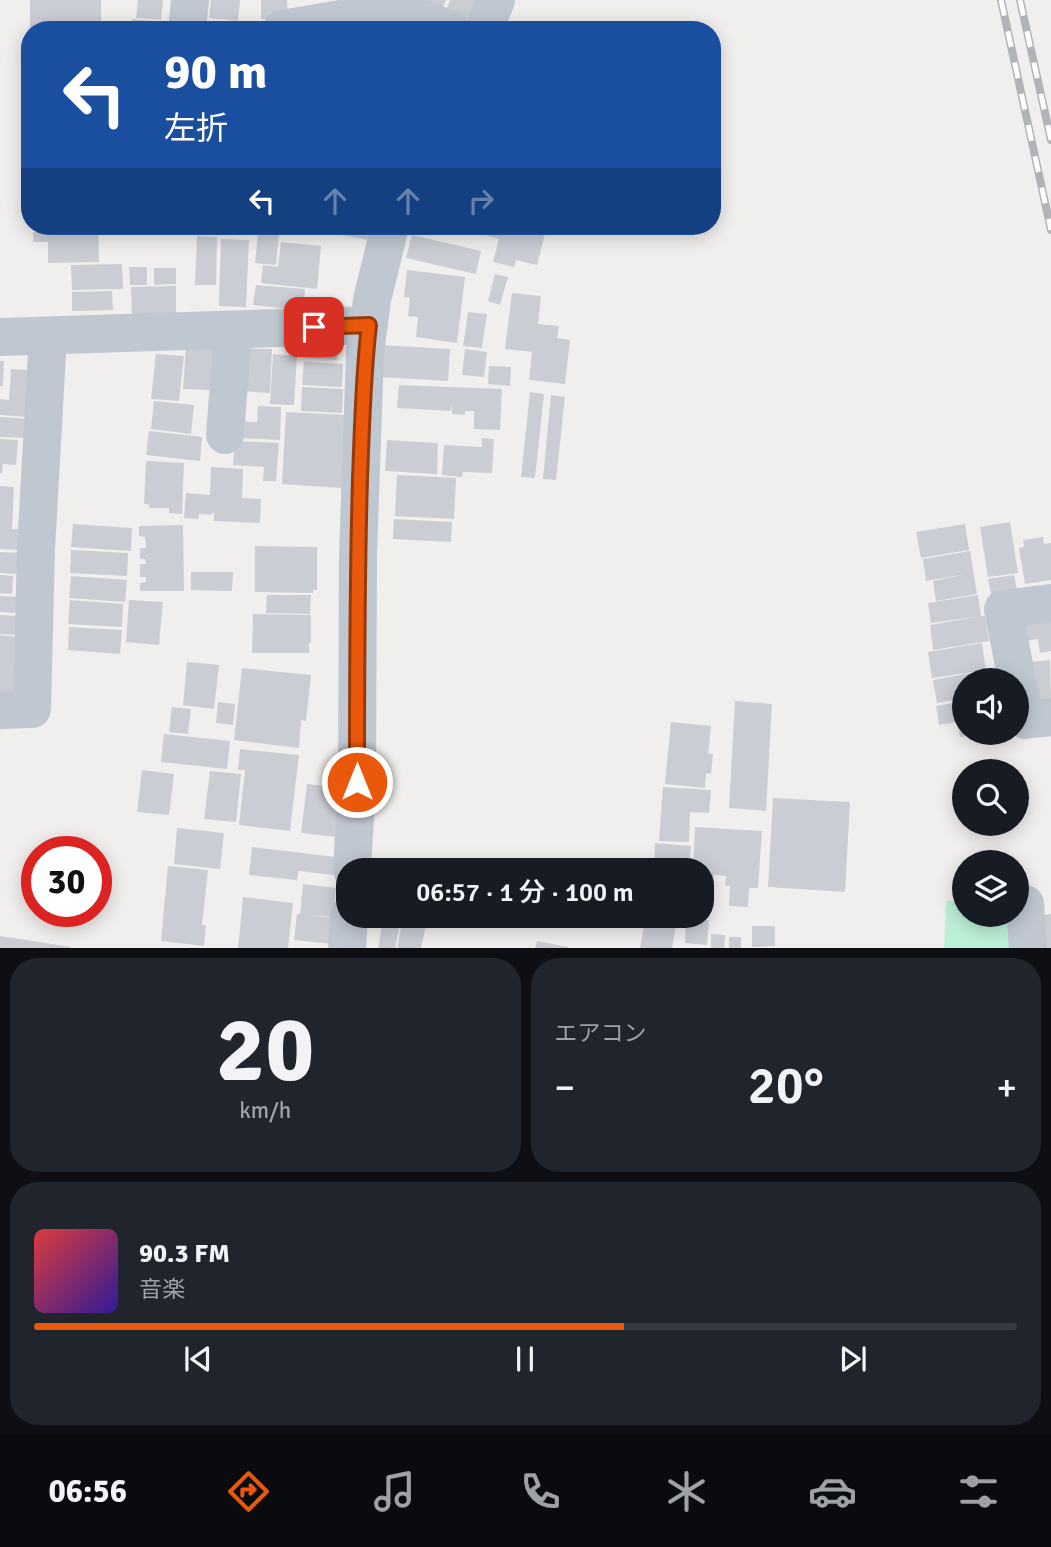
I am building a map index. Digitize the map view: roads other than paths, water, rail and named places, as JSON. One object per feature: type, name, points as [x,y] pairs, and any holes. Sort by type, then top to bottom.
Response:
[{"type":"street","points":[[188,21],[190,0]]},
{"type":"street","points":[[488,21],[496,0]]},
{"type":"street","points":[[329,21],[358,16],[389,6],[428,21]]},
{"type":"street","points":[[353,858],[357,782],[358,556],[365,352],[372,300],[388,235]]},
{"type":"street","points":[[0,337],[369,325]]},
{"type":"street","points":[[225,435],[233,330]]},
{"type":"street","points":[[0,710],[32,709],[36,549],[48,336]]},
{"type":"street","points":[[1051,603],[1003,609],[1025,720],[1051,717]]},
{"type":"street","points":[[1027,927],[1028,948]]},
{"type":"street","points":[[347,948],[348,928]]},
{"type":"railway","points":[[1001,0],[1051,230]]},
{"type":"railway","points":[[1020,0],[1051,140]]}]
